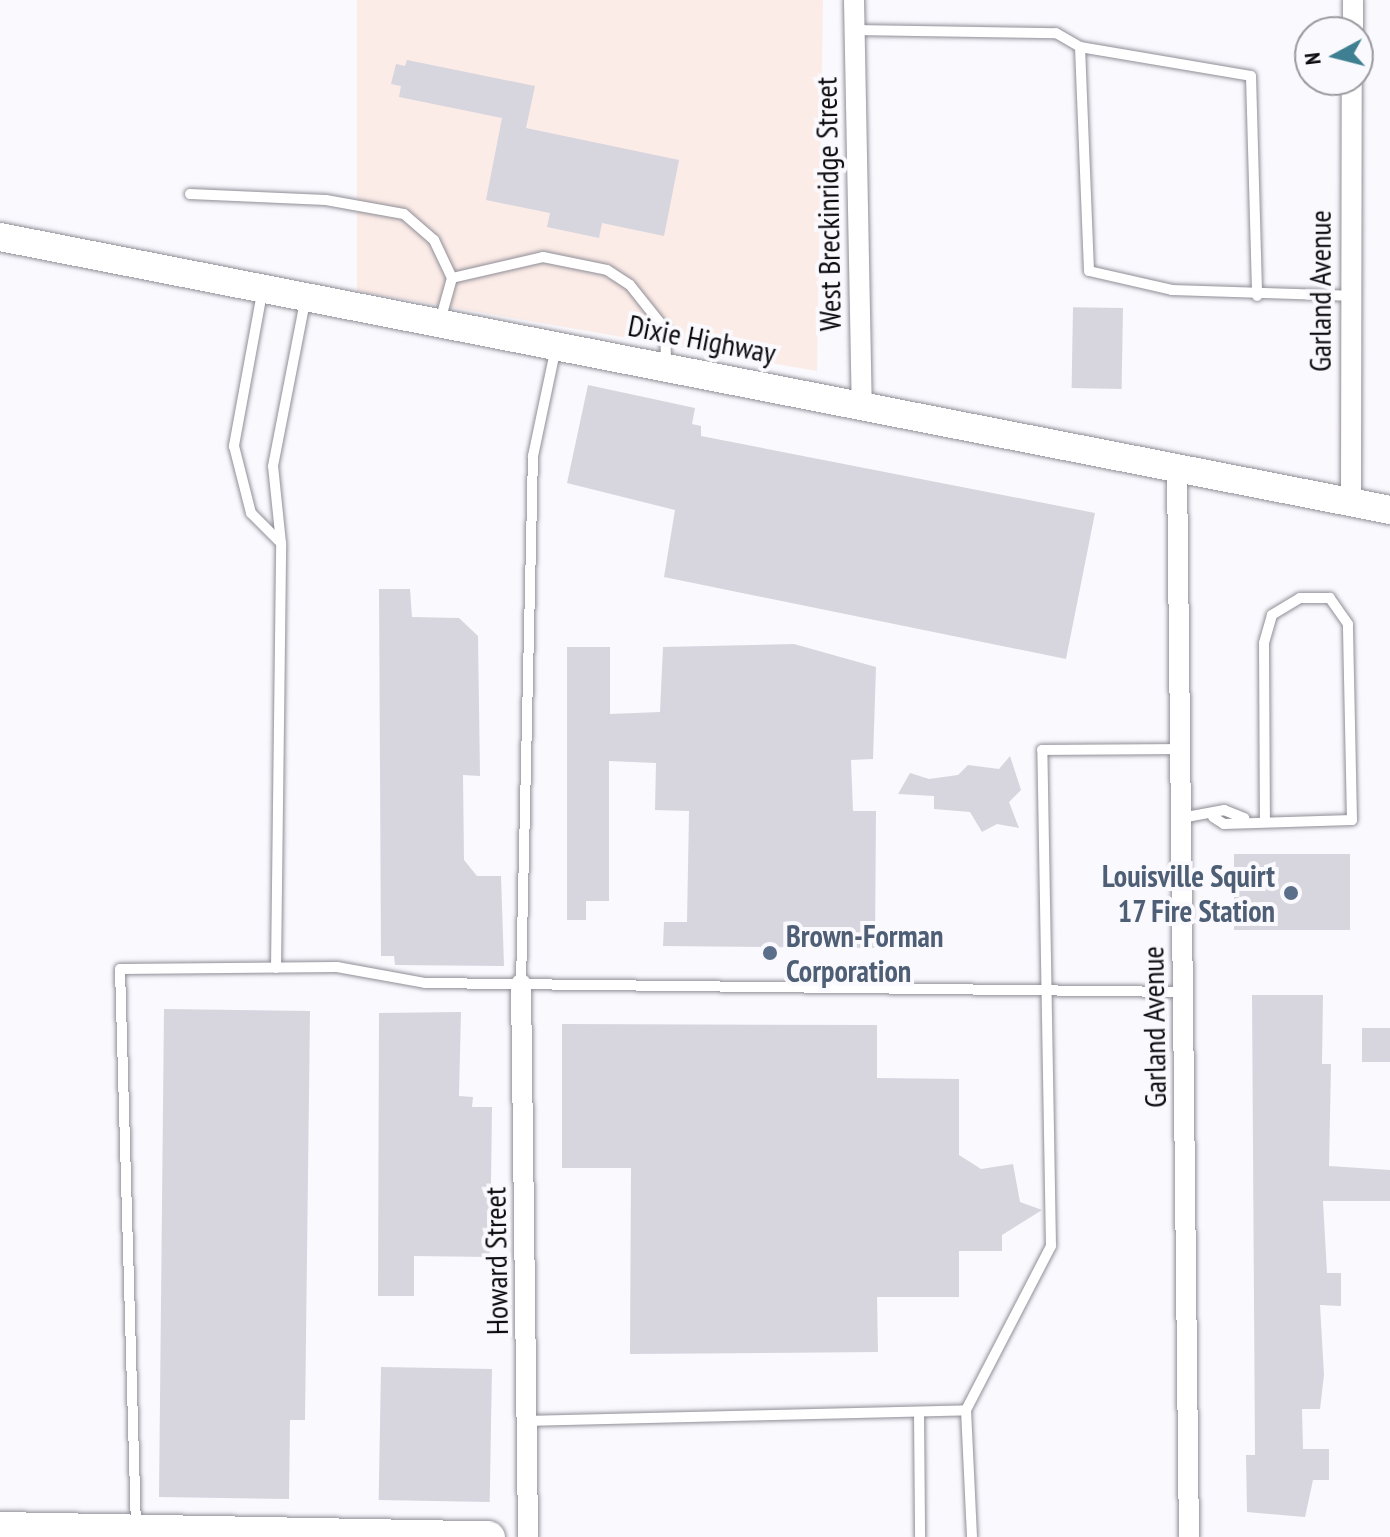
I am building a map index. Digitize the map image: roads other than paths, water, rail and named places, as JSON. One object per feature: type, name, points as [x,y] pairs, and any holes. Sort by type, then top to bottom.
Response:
[{"type":"main road","points":[[0,1528],[489,1537]]},
{"type":"street","name":"West Breckinridge Street","points":[[854,0],[862,406]]},
{"type":"street","name":"Garland Avenue","points":[[1351,502],[1352,96]]},
{"type":"street","name":"Dixie Highway","points":[[0,237],[262,293],[556,345],[1390,510]]},
{"type":"street","name":"Garland Avenue","points":[[1177,468],[1189,1537]]},
{"type":"street","name":"Howard Street","points":[[521,984],[529,1421],[528,1537]]},
{"type":"lane","points":[[854,30],[1056,33],[1080,47],[1251,76],[1257,296]]},
{"type":"lane","points":[[1080,47],[1089,271],[1172,290],[1257,296],[1349,296]]},
{"type":"lane","points":[[190,194],[326,200],[404,214],[434,240],[452,278],[439,323]]},
{"type":"lane","points":[[452,278],[543,257],[607,270],[630,285],[665,329],[666,367]]},
{"type":"lane","points":[[262,293],[234,446],[251,513],[281,543]]},
{"type":"lane","points":[[276,968],[281,543],[273,466],[305,301]]},
{"type":"lane","points":[[521,984],[533,456],[556,345]]},
{"type":"lane","points":[[1181,818],[1213,817],[1224,824],[1244,818],[1265,819],[1352,820],[1348,624],[1330,598],[1300,598],[1272,615],[1264,643],[1265,819]]},
{"type":"lane","points":[[972,1537],[966,1410],[1051,1246],[1042,750],[1180,749]]},
{"type":"lane","points":[[136,1530],[120,969],[276,968],[521,984],[1183,992]]},
{"type":"lane","points":[[529,1421],[966,1410]]},
{"type":"lane","points":[[919,1413],[920,1537]]},
{"type":"place","name":"Louisville Squirt 17 Fire Station","points":[[1291,893]]},
{"type":"place","name":"Brown-Forman Corporation","points":[[770,953]]}]
